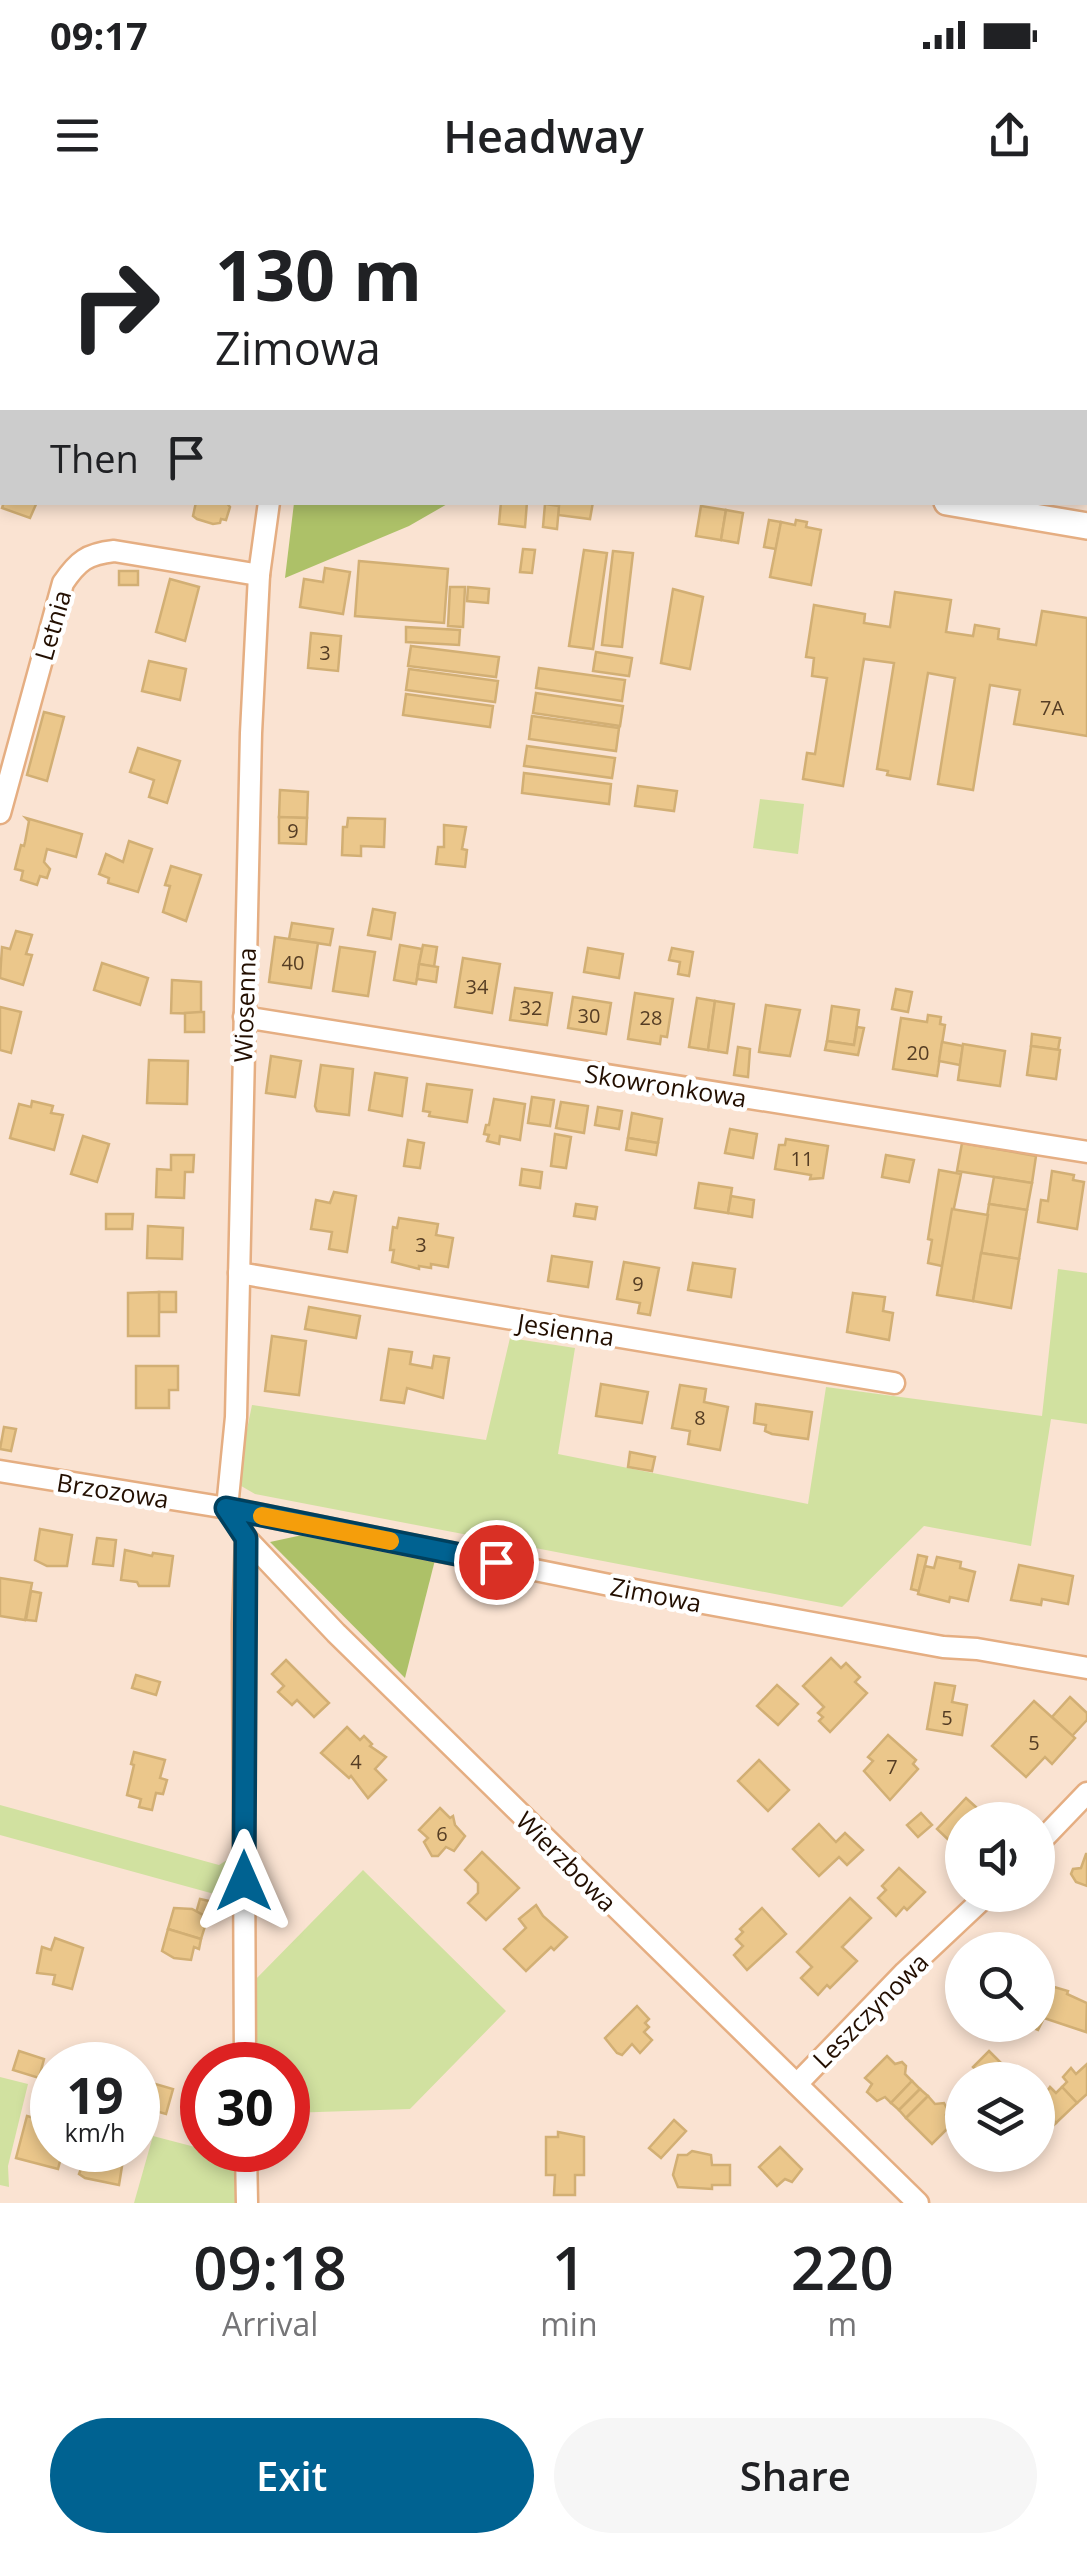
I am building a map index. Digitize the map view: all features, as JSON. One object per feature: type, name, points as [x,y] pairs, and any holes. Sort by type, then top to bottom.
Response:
[{"type":"street","name":"Wiosenna","points":[[226,1508],[236,1416],[258,575],[269,505]]},
{"type":"street","points":[[970,505],[1087,526]]},
{"type":"street","name":"Letnia","points":[[0,812],[63,583],[77,562],[92,553],[114,550],[258,575]]},
{"type":"street","name":"Skowronkowa","points":[[244,1017],[1087,1152]]},
{"type":"street","name":"Jesienna","points":[[239,1273],[894,1382]]},
{"type":"street","name":"Brzozowa","points":[[0,1471],[226,1508]]},
{"type":"street","name":"Wierzbowa","points":[[226,1508],[246,1538],[336,1633],[916,2202]]},
{"type":"street","name":"Zimowa","points":[[226,1508],[668,1596],[943,1647],[1087,1668]]},
{"type":"street","points":[[246,1538],[246,2042]]},
{"type":"street","points":[[1055,1827],[1087,1794]]},
{"type":"street","name":"Leszczynowa","points":[[797,2084],[969,1912]]},
{"type":"street","points":[[246,2172],[247,2203]]},
{"type":"green space","points":[[294,505],[446,505],[409,526],[285,578]]},
{"type":"green space","points":[[760,799],[804,804],[798,854],[753,848]]},
{"type":"green space","points":[[1058,1269],[1087,1273],[1087,1424],[1051,1419],[1031,1546],[924,1526],[842,1607],[255,1494],[236,1483],[252,1405],[486,1440],[510,1338],[575,1348],[558,1454],[808,1504],[826,1387],[1042,1416]]},
{"type":"green space","points":[[307,1534],[435,1560],[405,1678],[270,1542]]},
{"type":"green space","points":[[0,1805],[219,1865],[235,1855],[236,1900],[0,1835]]},
{"type":"green space","points":[[363,1870],[506,2011],[410,2109],[310,2112],[310,2042],[253,2042],[254,1981]]},
{"type":"green space","points":[[0,2077],[28,2084],[8,2166],[9,2187],[0,2185]]},
{"type":"green space","points":[[160,2138],[180,2143],[180,2172],[237,2172],[237,2203],[134,2203],[143,2172],[160,2172]]},
{"type":"building","points":[[3,505],[36,505],[30,518],[2,508]]},
{"type":"building","points":[[195,505],[230,507],[226,520],[221,519],[220,523],[193,516]]},
{"type":"building","points":[[501,505],[527,505],[525,527],[499,524]]},
{"type":"building","points":[[545,505],[559,506],[557,529],[543,527]]},
{"type":"building","points":[[559,505],[592,505],[590,519],[558,515]]},
{"type":"building","points":[[701,506],[726,510],[721,540],[696,536]]},
{"type":"building","points":[[726,510],[743,513],[738,543],[721,540]]},
{"type":"building","points":[[769,520],[781,522],[776,549],[764,547]]},
{"type":"building","points":[[796,520],[821,530],[811,585],[770,577],[781,522],[795,525]]},
{"type":"building","points":[[523,549],[535,550],[532,573],[520,572]]},
{"type":"building","points":[[584,550],[607,553],[593,649],[569,646]]},
{"type":"building","points":[[613,551],[633,553],[622,647],[602,645]]},
{"type":"building","points":[[359,561],[448,569],[444,623],[355,616]]},
{"type":"building","points":[[325,568],[350,572],[343,614],[300,607],[304,579],[323,582]]},
{"type":"building","points":[[119,571],[138,571],[138,585],[119,585]]},
{"type":"building","points":[[170,579],[199,587],[185,641],[156,632]]},
{"type":"building","points":[[450,587],[465,587],[463,627],[448,626]]},
{"type":"building","points":[[468,587],[489,589],[488,603],[467,601]]},
{"type":"building","points":[[673,589],[703,597],[690,669],[661,663]]},
{"type":"building","points":[[895,592],[951,600],[946,632],[973,636],[975,625],[999,629],[998,639],[1036,645],[1042,611],[1087,618],[1087,736],[1014,724],[1020,690],[990,685],[973,790],[938,784],[955,678],[928,673],[910,779],[887,775],[888,771],[877,769],[894,663],[864,659],[843,786],[803,779],[807,753],[815,754],[827,678],[812,676],[814,658],[806,657],[814,605],[865,614],[864,623],[890,627]]},
{"type":"building","points":[[406,627],[460,630],[459,645],[406,642]]},
{"type":"building","points":[[311,633],[341,636],[338,671],[308,668]]},
{"type":"building","points":[[411,646],[499,657],[496,677],[408,666]]},
{"type":"building","points":[[596,652],[632,658],[629,676],[593,671]]},
{"type":"building","points":[[149,661],[186,669],[180,700],[142,691]]},
{"type":"building","points":[[539,668],[625,680],[622,701],[536,688]]},
{"type":"building","points":[[409,669],[498,681],[495,702],[406,690]]},
{"type":"building","points":[[536,693],[623,706],[620,726],[533,713]]},
{"type":"building","points":[[406,694],[493,706],[490,727],[403,715]]},
{"type":"building","points":[[44,712],[64,717],[47,781],[27,775]]},
{"type":"building","points":[[532,716],[619,728],[616,751],[529,739]]},
{"type":"building","points":[[527,746],[615,758],[612,778],[524,766]]},
{"type":"building","points":[[138,748],[180,761],[167,803],[149,797],[154,780],[130,772]]},
{"type":"building","points":[[524,773],[611,784],[609,804],[522,793]]},
{"type":"building","points":[[638,786],[677,791],[674,811],[635,806]]},
{"type":"building","points":[[280,790],[308,792],[307,818],[279,817]]},
{"type":"building","points":[[279,817],[307,818],[306,844],[279,843]]},
{"type":"building","points":[[26,818],[82,834],[76,857],[47,849],[44,862],[50,869],[47,878],[40,876],[37,885],[21,880],[23,871],[15,869],[25,842],[29,821]]},
{"type":"building","points":[[348,818],[385,819],[384,847],[361,846],[361,856],[342,855],[343,827],[347,827]]},
{"type":"building","points":[[444,825],[466,827],[462,849],[467,850],[465,867],[436,864],[438,847],[444,847]]},
{"type":"building","points":[[129,841],[152,849],[138,892],[108,883],[109,878],[99,874],[106,854],[123,862]]},
{"type":"building","points":[[171,866],[201,875],[186,921],[163,912]]},
{"type":"building","points":[[373,909],[395,913],[391,939],[368,935]]},
{"type":"building","points":[[292,923],[333,929],[330,945],[289,939]]},
{"type":"building","points":[[16,931],[32,935],[26,954],[32,955],[23,985],[0,978],[2,947],[10,949]]},
{"type":"building","points":[[275,937],[318,943],[311,988],[269,982]]},
{"type":"building","points":[[400,945],[422,949],[416,984],[394,980]]},
{"type":"building","points":[[423,945],[437,947],[434,967],[419,964]]},
{"type":"building","points":[[340,947],[375,952],[368,996],[333,991]]},
{"type":"building","points":[[588,948],[623,954],[619,978],[584,972]]},
{"type":"building","points":[[672,948],[693,952],[689,976],[678,974],[680,962],[669,960]]},
{"type":"building","points":[[463,958],[500,964],[492,1013],[455,1007]]},
{"type":"building","points":[[102,963],[148,978],[140,1005],[94,990]]},
{"type":"building","points":[[419,964],[438,967],[436,982],[417,979]]},
{"type":"building","points":[[172,980],[201,982],[201,1014],[171,1013]]},
{"type":"building","points":[[515,988],[552,993],[547,1025],[510,1020]]},
{"type":"building","points":[[896,989],[912,992],[908,1012],[892,1009]]},
{"type":"building","points":[[635,993],[673,999],[667,1037],[661,1036],[660,1044],[628,1039]]},
{"type":"building","points":[[573,997],[611,1003],[606,1034],[568,1028]]},
{"type":"building","points":[[697,998],[715,1001],[708,1050],[689,1047]]},
{"type":"building","points":[[715,1001],[734,1004],[727,1053],[708,1050]]},
{"type":"building","points":[[766,1005],[800,1010],[790,1056],[759,1052]]},
{"type":"building","points":[[832,1006],[859,1010],[854,1045],[827,1041]]},
{"type":"building","points":[[0,1007],[21,1012],[11,1053],[0,1050]]},
{"type":"building","points":[[204,1012],[204,1032],[185,1032],[185,1013]]},
{"type":"building","points":[[928,1015],[941,1017],[940,1024],[945,1025],[937,1076],[893,1069],[901,1018],[927,1022]]},
{"type":"building","points":[[857,1027],[864,1028],[858,1055],[825,1050],[827,1041],[854,1045]]},
{"type":"building","points":[[1032,1034],[1060,1038],[1058,1050],[1031,1046]]},
{"type":"building","points":[[942,1042],[963,1046],[960,1065],[939,1061]]},
{"type":"building","points":[[963,1044],[1005,1051],[1000,1086],[958,1080]]},
{"type":"building","points":[[1031,1046],[1060,1050],[1056,1079],[1027,1075]]},
{"type":"building","points":[[738,1047],[750,1049],[748,1077],[734,1075]]},
{"type":"building","points":[[271,1056],[301,1061],[295,1097],[266,1093]]},
{"type":"building","points":[[149,1060],[188,1061],[187,1104],[147,1103]]},
{"type":"building","points":[[321,1065],[353,1069],[349,1115],[317,1111]]},
{"type":"building","points":[[375,1073],[407,1078],[402,1116],[369,1110]]},
{"type":"building","points":[[427,1084],[472,1090],[467,1122],[429,1116],[430,1112],[423,1111]]},
{"type":"building","points":[[532,1097],[554,1100],[550,1126],[528,1123]]},
{"type":"building","points":[[494,1099],[525,1104],[520,1140],[500,1136],[499,1144],[487,1141],[489,1135],[484,1134]]},
{"type":"building","points":[[32,1101],[53,1106],[51,1113],[63,1115],[54,1150],[10,1138],[19,1104],[31,1107]]},
{"type":"building","points":[[561,1102],[588,1106],[584,1133],[556,1128]]},
{"type":"building","points":[[598,1107],[622,1111],[619,1129],[595,1125]]},
{"type":"building","points":[[632,1113],[662,1119],[658,1143],[628,1138]]},
{"type":"building","points":[[730,1129],[757,1134],[753,1158],[725,1153]]},
{"type":"building","points":[[555,1134],[571,1137],[566,1168],[551,1166]]},
{"type":"building","points":[[83,1136],[109,1144],[97,1182],[71,1174]]},
{"type":"building","points":[[628,1138],[658,1143],[656,1155],[626,1150]]},
{"type":"building","points":[[786,1139],[828,1146],[823,1178],[810,1179],[811,1175],[775,1169],[779,1145],[785,1145]]},
{"type":"building","points":[[408,1140],[424,1143],[420,1168],[404,1166]]},
{"type":"building","points":[[962,1143],[1036,1156],[1032,1183],[957,1171]]},
{"type":"building","points":[[171,1155],[194,1155],[193,1172],[185,1172],[184,1198],[156,1197],[157,1169],[171,1170]]},
{"type":"building","points":[[886,1155],[914,1160],[909,1182],[882,1177]]},
{"type":"building","points":[[522,1169],[542,1172],[540,1188],[520,1185]]},
{"type":"building","points":[[939,1170],[961,1174],[942,1266],[928,1263]]},
{"type":"building","points":[[1052,1171],[1074,1175],[1073,1180],[1084,1182],[1077,1229],[1038,1222],[1041,1200],[1048,1201]]},
{"type":"building","points":[[994,1177],[1032,1183],[1027,1210],[989,1204]]},
{"type":"building","points":[[699,1183],[732,1188],[728,1213],[695,1208]]},
{"type":"building","points":[[334,1192],[356,1196],[347,1252],[329,1249],[332,1232],[311,1229],[316,1200],[330,1203]]},
{"type":"building","points":[[731,1196],[754,1200],[752,1217],[728,1213]]},
{"type":"building","points":[[576,1204],[597,1207],[595,1219],[574,1216]]},
{"type":"building","points":[[989,1204],[1027,1210],[1019,1259],[981,1253]]},
{"type":"building","points":[[952,1209],[988,1215],[973,1301],[937,1295]]},
{"type":"building","points":[[106,1214],[133,1214],[132,1229],[106,1229]]},
{"type":"building","points":[[399,1218],[438,1224],[436,1235],[453,1238],[448,1267],[431,1264],[431,1268],[419,1269],[392,1262],[393,1227],[397,1228]]},
{"type":"building","points":[[148,1226],[183,1228],[182,1259],[147,1258]]},
{"type":"building","points":[[981,1253],[1019,1259],[1011,1308],[973,1301]]},
{"type":"building","points":[[552,1256],[592,1262],[588,1287],[548,1281]]},
{"type":"building","points":[[624,1262],[659,1268],[650,1315],[638,1313],[640,1303],[617,1299]]},
{"type":"building","points":[[693,1263],[735,1269],[731,1297],[688,1290]]},
{"type":"building","points":[[159,1292],[176,1292],[176,1312],[159,1312]]},
{"type":"building","points":[[159,1292],[159,1336],[128,1336],[128,1293]]},
{"type":"building","points":[[853,1293],[885,1297],[883,1311],[893,1313],[889,1340],[847,1332]]},
{"type":"building","points":[[309,1307],[360,1316],[356,1338],[305,1329]]},
{"type":"building","points":[[272,1336],[306,1341],[299,1395],[265,1391]]},
{"type":"building","points":[[389,1349],[412,1352],[410,1364],[432,1368],[434,1356],[449,1358],[443,1398],[407,1388],[404,1403],[381,1400]]},
{"type":"building","points":[[136,1366],[178,1366],[178,1390],[169,1390],[169,1408],[136,1408]]},
{"type":"building","points":[[601,1384],[648,1392],[642,1423],[596,1416]]},
{"type":"building","points":[[680,1385],[706,1389],[704,1402],[728,1407],[720,1450],[688,1444],[690,1431],[672,1428]]},
{"type":"building","points":[[756,1404],[812,1412],[808,1439],[765,1431],[766,1425],[754,1423]]},
{"type":"building","points":[[4,1427],[16,1429],[11,1451],[0,1449]]},
{"type":"building","points":[[630,1452],[655,1457],[652,1471],[628,1467]]},
{"type":"building","points":[[40,1529],[72,1535],[67,1566],[47,1566],[35,1560]]},
{"type":"building","points":[[97,1538],[116,1540],[113,1566],[93,1564]]},
{"type":"building","points":[[125,1550],[173,1556],[169,1586],[139,1586],[137,1582],[121,1580]]},
{"type":"building","points":[[918,1555],[927,1557],[919,1591],[911,1589]]},
{"type":"building","points":[[937,1557],[961,1562],[960,1568],[975,1572],[968,1601],[950,1597],[949,1602],[918,1594],[925,1566],[934,1568]]},
{"type":"building","points":[[1019,1565],[1073,1576],[1068,1604],[1042,1599],[1041,1605],[1011,1600]]},
{"type":"building","points":[[0,1578],[32,1583],[25,1620],[0,1616]]},
{"type":"building","points":[[31,1591],[41,1593],[36,1621],[26,1620]]},
{"type":"building","points":[[831,1658],[841,1668],[846,1663],[860,1677],[855,1682],[867,1693],[830,1732],[819,1721],[823,1717],[818,1713],[824,1707],[803,1686]]},
{"type":"building","points":[[286,1660],[329,1703],[314,1717],[297,1700],[292,1705],[278,1692],[284,1686],[272,1674]]},
{"type":"building","points":[[136,1675],[160,1682],[156,1695],[132,1688]]},
{"type":"building","points":[[935,1683],[955,1686],[952,1702],[967,1705],[962,1735],[927,1729]]},
{"type":"building","points":[[777,1685],[798,1704],[778,1725],[757,1706]]},
{"type":"building","points":[[1070,1697],[1087,1713],[1087,1720],[1072,1736],[1052,1717]]},
{"type":"building","points":[[1034,1701],[1075,1738],[1052,1764],[1045,1757],[1026,1777],[992,1746]]},
{"type":"building","points":[[347,1727],[360,1740],[364,1736],[370,1746],[386,1757],[375,1769],[386,1780],[368,1798],[351,1776],[321,1753]]},
{"type":"building","points":[[888,1735],[916,1760],[913,1764],[918,1769],[890,1800],[864,1771],[873,1761],[868,1757]]},
{"type":"building","points":[[134,1752],[165,1760],[160,1778],[167,1780],[163,1794],[156,1793],[152,1810],[139,1807],[141,1799],[127,1795]]},
{"type":"building","points":[[759,1760],[789,1790],[768,1811],[738,1781]]},
{"type":"building","points":[[440,1808],[450,1818],[453,1816],[465,1836],[454,1851],[446,1847],[438,1856],[432,1856],[424,1842],[428,1838],[419,1830]]},
{"type":"building","points":[[921,1813],[932,1825],[918,1837],[907,1825]]},
{"type":"building","points":[[945,1820],[945,1837],[937,1829]]},
{"type":"building","points":[[819,1824],[836,1842],[845,1833],[863,1850],[847,1865],[839,1857],[819,1876],[793,1849]]},
{"type":"building","points":[[482,1852],[519,1888],[486,1920],[468,1903],[478,1893],[478,1883],[465,1870]]},
{"type":"building","points":[[1086,1854],[1087,1886],[1076,1882],[1071,1874],[1073,1869],[1081,1868]]},
{"type":"building","points":[[899,1868],[925,1892],[896,1916],[878,1898],[886,1890],[882,1886]]},
{"type":"building","points":[[850,1898],[871,1918],[842,1947],[857,1961],[818,1995],[801,1978],[812,1967],[797,1952]]},
{"type":"building","points":[[200,1899],[218,1903],[215,1918],[196,1913]]},
{"type":"building","points":[[536,1905],[567,1937],[526,1971],[504,1949],[526,1928],[519,1919]]},
{"type":"building","points":[[174,1908],[192,1909],[203,1915],[202,1921],[206,1923],[201,1939],[168,1929]]},
{"type":"building","points":[[762,1908],[786,1934],[747,1970],[734,1955],[743,1946],[736,1939],[743,1932],[740,1929]]},
{"type":"building","points":[[168,1929],[201,1939],[191,1960],[174,1958],[162,1951]]},
{"type":"building","points":[[55,1938],[83,1948],[72,1989],[53,1984],[55,1975],[37,1973],[42,1947],[51,1950]]},
{"type":"building","points":[[1055,1987],[1087,2003],[1086,2032],[1055,2022]]},
{"type":"building","points":[[637,2006],[649,2019],[644,2032],[652,2040],[640,2053],[632,2044],[622,2055],[605,2038]]},
{"type":"building","points":[[19,2051],[30,2055],[30,2075],[13,2070]]},
{"type":"building","points":[[989,2051],[1000,2062],[978,2062]]},
{"type":"building","points":[[887,2056],[895,2064],[902,2062],[906,2066],[905,2074],[912,2081],[891,2103],[885,2097],[877,2101],[867,2092],[872,2084],[865,2078]]},
{"type":"building","points":[[1087,2064],[1087,2094],[1077,2103],[1062,2087],[1067,2082],[1063,2077],[1071,2068],[1076,2074]]},
{"type":"building","points":[[912,2081],[920,2089],[899,2110],[891,2103]]},
{"type":"building","points":[[160,2085],[173,2089],[166,2114],[160,2112]]},
{"type":"building","points":[[1062,2087],[1077,2103],[1056,2123],[1055,2092]]},
{"type":"building","points":[[920,2089],[928,2096],[906,2118],[899,2110]]},
{"type":"building","points":[[928,2096],[935,2104],[945,2105],[945,2131],[932,2144],[906,2118]]},
{"type":"building","points":[[27,2116],[30,2117],[30,2162],[16,2158]]},
{"type":"building","points":[[674,2120],[686,2131],[661,2158],[649,2148]]},
{"type":"building","points":[[558,2132],[584,2137],[584,2175],[575,2175],[575,2195],[554,2195],[555,2175],[546,2175],[546,2137],[558,2137]]},
{"type":"building","points":[[780,2147],[802,2169],[792,2182],[785,2179],[777,2186],[759,2167]]},
{"type":"building","points":[[692,2151],[711,2155],[712,2165],[730,2165],[730,2185],[712,2185],[712,2189],[678,2187],[673,2175],[678,2155]]},
{"type":"building","points":[[80,2172],[121,2172],[119,2185]]},
{"type":"slow traffic","points":[[262,1516],[390,1541]]},
{"type":"route","points":[[244,1881],[246,1538],[226,1508],[496,1562]]}]
